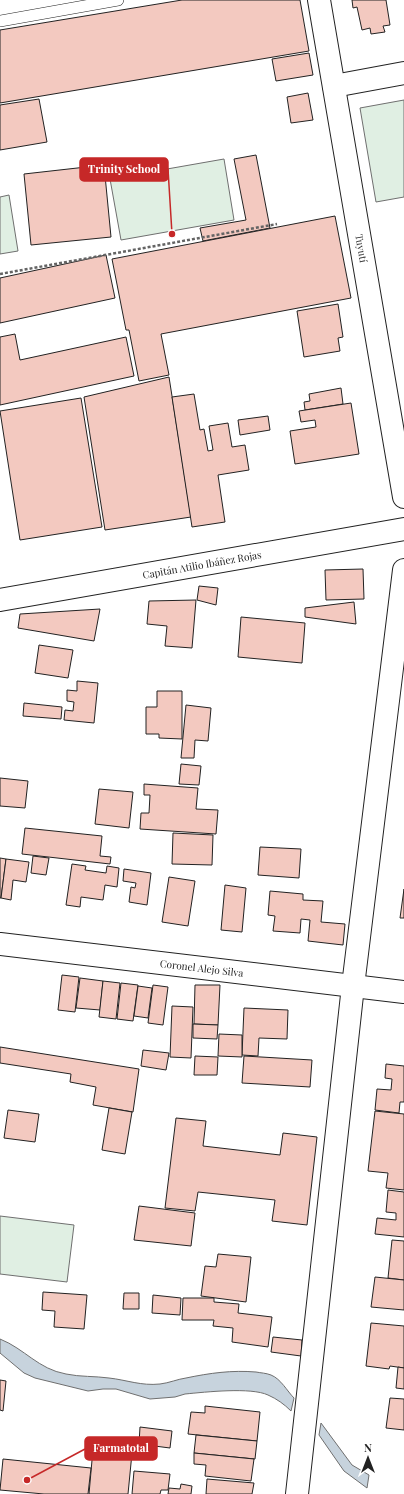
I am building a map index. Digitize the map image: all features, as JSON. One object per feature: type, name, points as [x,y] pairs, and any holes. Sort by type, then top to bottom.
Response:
[{"type":"street","name":"Tuyutí","points":[[319,0],[404,497]]},
{"type":"street","points":[[334,86],[404,73]]},
{"type":"street","name":"Capitán Atilio Ibáñez Rojas","points":[[0,600],[404,528]]},
{"type":"street","points":[[297,1494],[353,986],[404,570]]},
{"type":"street","name":"Coronel Alejo Silva","points":[[0,944],[404,992]]},
{"type":"lane","points":[[0,21],[118,0]]},
{"type":"path","points":[[0,274],[278,224]]},
{"type":"green space","points":[[404,100],[404,197],[376,202],[360,108]]},
{"type":"green space","points":[[224,159],[234,220],[121,240],[110,179]]},
{"type":"green space","points":[[9,195],[18,251],[0,254],[0,197]]},
{"type":"green space","points":[[0,1216],[74,1225],[67,1282],[0,1274]]},
{"type":"shaded area","points":[[0,1339],[9,1343],[47,1368],[66,1374],[109,1378],[140,1384],[153,1384],[212,1373],[238,1371],[256,1372],[275,1377],[294,1398],[291,1411],[286,1406],[268,1395],[251,1391],[204,1392],[185,1394],[175,1397],[150,1399],[116,1389],[88,1391],[35,1378],[24,1373],[0,1353]]},
{"type":"shaded area","points":[[321,1423],[352,1465],[369,1475],[367,1488],[344,1471],[319,1435]]},
{"type":"building","points":[[182,0],[300,0],[309,51],[0,103],[0,30]]},
{"type":"building","points":[[352,0],[386,0],[390,25],[383,26],[385,32],[371,34],[370,28],[362,30],[357,7],[353,8]]},
{"type":"building","points":[[309,53],[313,75],[276,81],[272,59]]},
{"type":"building","points":[[308,93],[313,120],[291,123],[287,97]]},
{"type":"building","points":[[39,99],[47,142],[0,150],[0,105]]},
{"type":"building","points":[[256,155],[270,228],[203,241],[200,228],[246,220],[234,159]]},
{"type":"building","points":[[104,165],[111,237],[31,245],[24,174]]},
{"type":"building","points":[[335,216],[351,298],[161,334],[169,375],[139,381],[129,330],[126,330],[112,259]]},
{"type":"building","points":[[106,255],[115,298],[0,323],[0,278]]},
{"type":"building","points":[[338,304],[343,337],[338,338],[340,351],[304,357],[297,311]]},
{"type":"building","points":[[15,334],[20,360],[126,337],[134,376],[0,405],[0,337]]},
{"type":"building","points":[[169,377],[191,517],[105,530],[84,397]]},
{"type":"building","points":[[341,388],[343,404],[305,410],[304,402],[310,401],[309,394]]},
{"type":"building","points":[[194,394],[200,430],[204,429],[208,451],[213,450],[209,426],[228,423],[232,447],[245,445],[249,470],[218,475],[225,522],[192,527],[172,397]]},
{"type":"building","points":[[81,398],[102,527],[20,540],[0,411]]},
{"type":"building","points":[[351,403],[359,454],[295,464],[290,431],[316,427],[315,420],[301,422],[299,411]]},
{"type":"building","points":[[268,416],[270,430],[240,435],[238,420]]},
{"type":"building","points":[[363,569],[364,599],[326,600],[325,570]]},
{"type":"building","points":[[199,586],[218,588],[216,605],[197,600]]},
{"type":"building","points":[[196,600],[192,648],[165,646],[167,626],[147,624],[149,601]]},
{"type":"building","points":[[354,602],[356,624],[305,617],[305,608]]},
{"type":"building","points":[[100,609],[94,641],[18,628],[20,614]]},
{"type":"building","points":[[241,617],[305,623],[302,663],[238,657]]},
{"type":"building","points":[[39,645],[73,650],[68,678],[35,673]]},
{"type":"building","points":[[77,681],[98,683],[94,723],[64,720],[65,710],[73,711],[74,702],[67,701],[67,690],[77,691]]},
{"type":"building","points":[[157,691],[182,691],[182,739],[159,738],[159,734],[146,734],[146,707],[157,707]]},
{"type":"building","points":[[24,703],[62,707],[61,719],[23,716]]},
{"type":"building","points":[[186,705],[211,708],[208,741],[195,740],[194,758],[181,758]]},
{"type":"building","points":[[181,764],[201,766],[199,785],[179,784]]},
{"type":"building","points":[[0,778],[28,781],[25,808],[0,806]]},
{"type":"building","points":[[144,784],[198,788],[196,809],[218,810],[216,834],[140,829],[141,813],[149,813],[150,795],[144,795]]},
{"type":"building","points":[[99,789],[133,792],[129,828],[95,824]]},
{"type":"building","points":[[25,828],[102,836],[100,856],[111,857],[110,864],[22,854]]},
{"type":"building","points":[[173,833],[213,835],[212,865],[172,864]]},
{"type":"building","points":[[260,847],[301,849],[299,878],[258,875]]},
{"type":"building","points":[[33,856],[49,858],[46,875],[31,873]]},
{"type":"building","points":[[0,858],[6,859],[1,898],[0,898]]},
{"type":"building","points":[[6,859],[29,862],[26,882],[13,880],[11,900],[1,898]]},
{"type":"building","points":[[72,864],[86,866],[85,870],[106,873],[107,866],[119,868],[117,887],[105,885],[103,900],[81,897],[80,907],[66,905]]},
{"type":"building","points":[[124,869],[151,873],[147,905],[129,902],[131,887],[135,888],[136,883],[123,881]]},
{"type":"building","points":[[169,877],[195,881],[188,926],[162,922]]},
{"type":"building","points":[[225,885],[246,888],[242,932],[221,930]]},
{"type":"building","points":[[404,889],[404,918],[400,918]]},
{"type":"building","points":[[270,891],[303,894],[303,900],[323,901],[321,922],[345,924],[343,945],[308,941],[310,920],[301,919],[300,933],[273,931],[275,916],[268,915]]},
{"type":"building","points":[[62,975],[79,977],[75,1012],[58,1010]]},
{"type":"building","points":[[80,978],[103,981],[100,1010],[76,1008]]},
{"type":"building","points":[[103,981],[120,983],[116,1019],[99,1017]]},
{"type":"building","points":[[121,983],[138,985],[133,1021],[117,1019]]},
{"type":"building","points":[[153,985],[168,987],[163,1025],[148,1023]]},
{"type":"building","points":[[195,985],[220,985],[218,1025],[194,1024]]},
{"type":"building","points":[[138,986],[152,988],[148,1018],[134,1016]]},
{"type":"building","points":[[172,1006],[193,1007],[191,1058],[170,1057]]},
{"type":"building","points":[[244,1008],[288,1010],[287,1039],[259,1038],[258,1056],[242,1055]]},
{"type":"building","points":[[193,1024],[218,1025],[217,1039],[193,1038]]},
{"type":"building","points":[[219,1034],[242,1035],[242,1057],[218,1056]]},
{"type":"building","points":[[0,1047],[139,1069],[133,1112],[93,1105],[96,1087],[70,1082],[71,1074],[0,1063]]},
{"type":"building","points":[[143,1050],[169,1053],[166,1070],[141,1066]]},
{"type":"building","points":[[195,1056],[218,1057],[217,1075],[194,1075]]},
{"type":"building","points":[[244,1056],[312,1060],[310,1087],[242,1083]]},
{"type":"building","points":[[386,1064],[404,1066],[404,1102],[400,1102],[399,1113],[375,1110],[377,1089],[391,1090],[392,1079],[385,1078]]},
{"type":"building","points":[[109,1108],[132,1112],[125,1154],[102,1150]]},
{"type":"building","points":[[8,1110],[39,1114],[35,1142],[4,1138]]},
{"type":"building","points":[[375,1111],[404,1114],[404,1190],[386,1188],[388,1173],[368,1171]]},
{"type":"building","points":[[176,1118],[206,1121],[203,1146],[280,1155],[283,1133],[317,1137],[307,1225],[272,1221],[275,1200],[198,1192],[195,1211],[165,1208]]},
{"type":"building","points":[[388,1190],[404,1192],[404,1237],[375,1234],[377,1218],[396,1220],[396,1213],[386,1212]]},
{"type":"building","points":[[139,1206],[195,1213],[191,1246],[134,1240]]},
{"type":"building","points":[[392,1240],[404,1241],[404,1280],[388,1278]]},
{"type":"building","points":[[218,1254],[251,1257],[246,1302],[201,1296],[205,1266],[216,1267]]},
{"type":"building","points":[[375,1277],[404,1280],[404,1310],[371,1307]]},
{"type":"building","points":[[43,1292],[87,1295],[84,1329],[54,1327],[55,1311],[42,1310]]},
{"type":"building","points":[[124,1293],[139,1293],[139,1309],[123,1309]]},
{"type":"building","points":[[153,1295],[181,1298],[180,1315],[152,1313]]},
{"type":"building","points":[[183,1298],[214,1298],[214,1302],[239,1304],[238,1313],[272,1317],[268,1347],[232,1342],[233,1328],[213,1326],[214,1320],[182,1320]]},
{"type":"building","points":[[371,1323],[404,1326],[404,1368],[390,1366],[389,1369],[366,1366]]},
{"type":"building","points":[[273,1337],[302,1340],[301,1356],[271,1352]]},
{"type":"building","points":[[398,1367],[404,1368],[404,1389],[396,1388]]},
{"type":"building","points":[[0,1380],[6,1381],[3,1411],[0,1410]]},
{"type":"building","points":[[390,1398],[404,1399],[404,1430],[386,1428]]},
{"type":"building","points":[[205,1406],[260,1412],[257,1441],[188,1434],[191,1412],[205,1413]]},
{"type":"building","points":[[140,1427],[172,1431],[170,1448],[139,1444]]},
{"type":"building","points":[[196,1435],[257,1441],[255,1459],[194,1453]]},
{"type":"building","points":[[93,1449],[132,1453],[128,1494],[89,1494]]},
{"type":"building","points":[[194,1453],[254,1459],[251,1481],[205,1476],[206,1465],[194,1464]]},
{"type":"building","points":[[3,1459],[91,1468],[88,1494],[44,1494],[0,1490]]},
{"type":"building","points":[[134,1471],[170,1474],[168,1490],[161,1490],[160,1494],[132,1494]]},
{"type":"building","points":[[207,1479],[254,1483],[252,1494],[206,1494]]},
{"type":"building","points":[[181,1484],[192,1486],[191,1494],[168,1494],[169,1488],[180,1489]]},
{"type":"place","name":"Trinity School","points":[[172,234]]},
{"type":"place","name":"Farmatotal","points":[[27,1480]]}]
